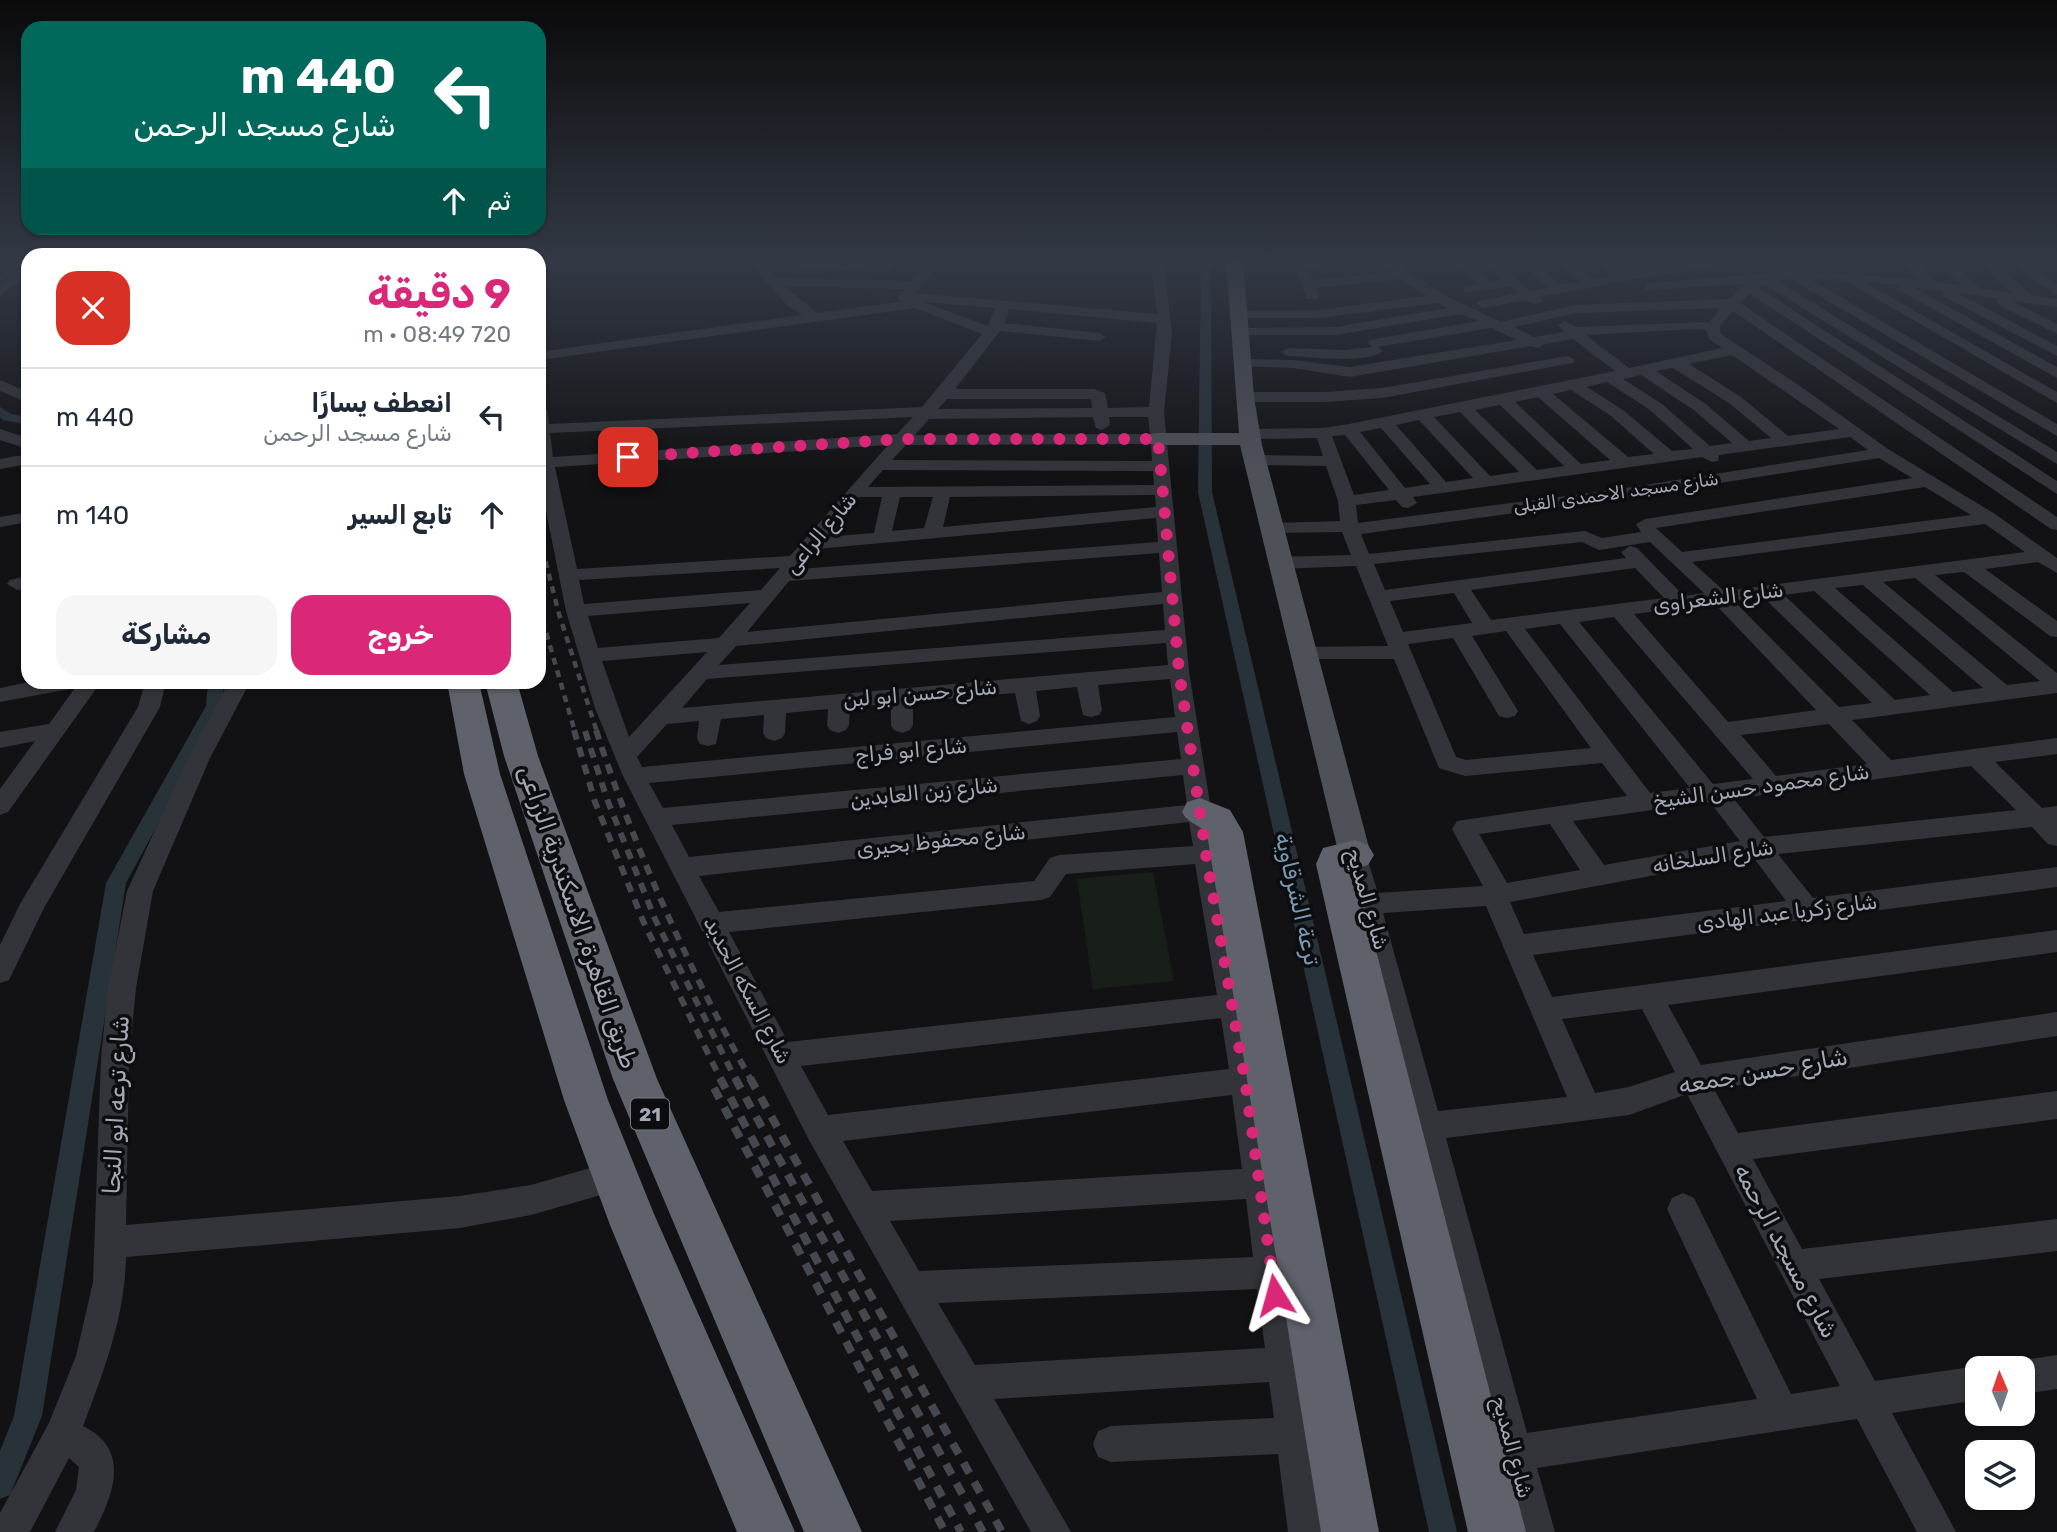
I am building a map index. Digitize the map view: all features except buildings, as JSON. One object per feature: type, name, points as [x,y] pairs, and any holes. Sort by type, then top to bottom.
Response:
[{"type":"highway","name":"طريق القاهرة, الاسكندرية الزراعى","points":[[465,689],[486,787],[586,1100],[615,1176],[766,1532]]},
{"type":"highway","name":"طريق القاهرة, الاسكندرية الزراعى","points":[[503,689],[521,756],[635,1079],[833,1532]]},
{"type":"highway","points":[[1203,833],[1217,820],[1225,832],[1350,1532]]},
{"type":"highway","points":[[1355,855],[1336,858],[1335,864],[1497,1532]]},
{"type":"main road","name":"شارع المديح","points":[[1241,331],[1247,444],[1270,521],[1355,855]]},
{"type":"main road","points":[[1164,439],[1247,444]]},
{"type":"street","points":[[546,355],[698,331]]},
{"type":"street","name":"شارع الراعى","points":[[630,765],[661,716],[729,642],[854,492],[943,394],[991,331]]},
{"type":"street","points":[[1026,331],[1099,337]]},
{"type":"street","points":[[1164,331],[1156,412],[1164,439],[1160,466],[1179,671],[1203,833],[1245,1080],[1307,1532]]},
{"type":"street","points":[[1242,340],[1268,331]]},
{"type":"street","points":[[1242,340],[1329,331]]},
{"type":"street","points":[[1242,340],[1343,354],[1457,331]]},
{"type":"street","points":[[1512,331],[1562,357],[1613,376]]},
{"type":"street","points":[[1573,331],[1613,376],[1656,407],[1733,476]]},
{"type":"street","points":[[1242,340],[1293,364],[1350,372],[1535,343],[1705,331]]},
{"type":"street","points":[[1714,331],[1733,350],[1795,389],[1850,432],[1989,519],[2057,567]]},
{"type":"street","points":[[1773,331],[2057,525]]},
{"type":"street","points":[[1834,331],[2057,489]]},
{"type":"street","points":[[1846,331],[2057,458]]},
{"type":"street","points":[[1897,331],[2057,431]]},
{"type":"street","points":[[1942,331],[2050,394]]},
{"type":"street","points":[[1983,331],[2057,373]]},
{"type":"street","points":[[2018,331],[2057,352]]},
{"type":"street","points":[[1244,397],[1325,397],[1382,393],[1562,357],[1582,339]]},
{"type":"street","points":[[1930,346],[1961,342]]},
{"type":"street","points":[[1766,349],[1795,346]]},
{"type":"street","points":[[1247,444],[1328,446],[1349,429],[1541,392],[1733,350]]},
{"type":"street","points":[[1957,362],[1988,358]]},
{"type":"street","points":[[1675,362],[1735,400],[1785,441]]},
{"type":"street","points":[[1643,369],[1701,408],[1745,446]]},
{"type":"street","points":[[1986,376],[2014,373]]},
{"type":"street","points":[[1574,384],[1617,413],[1668,457]]},
{"type":"street","points":[[0,385],[21,395]]},
{"type":"street","points":[[1541,392],[1624,463]]},
{"type":"street","points":[[943,394],[1091,393],[1100,404],[1104,439]]},
{"type":"street","points":[[2014,393],[2050,394]]},
{"type":"street","points":[[1503,399],[1577,470]]},
{"type":"street","points":[[546,419],[926,413],[1100,404],[1156,412]]},
{"type":"street","points":[[1462,407],[1534,475]]},
{"type":"street","points":[[1422,414],[1486,482]]},
{"type":"street","points":[[1385,422],[1442,488]]},
{"type":"street","points":[[1349,429],[1422,521]]},
{"type":"street","points":[[1347,501],[1850,432]]},
{"type":"street","points":[[546,468],[1104,439],[1164,439]]},
{"type":"street","points":[[1247,444],[1328,446]]},
{"type":"street","points":[[1328,446],[1347,501],[1350,528],[1445,758],[1452,765],[1465,768],[1608,754]]},
{"type":"street","points":[[893,449],[1160,466]]},
{"type":"street","name":"شارع مسجد الاحمدى القبلى","points":[[1270,521],[1350,528],[1422,521],[1882,453]]},
{"type":"street","points":[[0,464],[21,460]]},
{"type":"street","name":"شارع السكه الحديد","points":[[546,468],[588,655],[606,708],[655,818],[713,923],[820,1130],[1052,1532]]},
{"type":"street","points":[[1886,769],[1645,524],[1929,481]]},
{"type":"street","points":[[1946,491],[1996,483]]},
{"type":"street","points":[[1041,523],[1042,490]]},
{"type":"street","points":[[854,492],[1162,490]]},
{"type":"street","points":[[932,533],[943,491]]},
{"type":"street","points":[[989,527],[992,491]]},
{"type":"street","points":[[882,537],[892,492]]},
{"type":"street","points":[[812,544],[1164,512]]},
{"type":"street","points":[[1270,521],[1315,512]]},
{"type":"street","points":[[0,522],[21,518]]},
{"type":"street","points":[[1678,558],[1989,519]]},
{"type":"street","points":[[1280,564],[1362,560],[1585,536],[1597,543],[1653,534]]},
{"type":"street","points":[[1619,541],[1679,602]]},
{"type":"street","points":[[784,576],[1168,547]]},
{"type":"street","name":"شارع الشعراوى","points":[[1303,654],[1398,645],[1485,627],[2040,555]]},
{"type":"street","points":[[569,575],[797,561]]},
{"type":"street","points":[[1377,597],[1640,562]]},
{"type":"street","points":[[1967,565],[2057,631]]},
{"type":"street","points":[[1918,571],[2057,685]]},
{"type":"street","points":[[1867,578],[2003,693]]},
{"type":"street","points":[[1818,584],[1948,700]]},
{"type":"street","points":[[1459,586],[1485,627]]},
{"type":"street","points":[[745,623],[1171,590]]},
{"type":"street","points":[[588,655],[729,642],[1171,590]]},
{"type":"street","points":[[1768,591],[1890,708]]},
{"type":"street","points":[[576,611],[769,595]]},
{"type":"street","points":[[1619,610],[1771,785]]},
{"type":"street","points":[[1565,617],[1807,909]]},
{"type":"street","points":[[1511,624],[1644,802]]},
{"type":"street","points":[[1459,631],[1507,710]]},
{"type":"street","points":[[701,673],[1175,636]]},
{"type":"street","name":"شارع حسن ابو لبن","points":[[661,716],[1179,671]]},
{"type":"street","points":[[1086,678],[1091,710]]},
{"type":"street","points":[[1024,684],[1029,716]]},
{"type":"street","points":[[1723,730],[2057,685]]},
{"type":"street","points":[[0,695],[33,689]]},
{"type":"street","points":[[0,805],[86,689]]},
{"type":"street","points":[[0,972],[33,904],[149,707],[154,689]]},
{"type":"street","name":"شارع ترعه ابو النجا","points":[[10,1532],[62,1435],[93,1356],[109,1282],[115,1058],[122,988],[140,891],[193,770],[236,689]]},
{"type":"street","points":[[965,689],[966,712]]},
{"type":"street","points":[[902,695],[902,725]]},
{"type":"street","points":[[838,725],[839,701]]},
{"type":"street","points":[[774,733],[776,706]]},
{"type":"street","points":[[708,738],[711,712]]},
{"type":"street","name":"شارع ابو فراج","points":[[630,765],[1187,723]]},
{"type":"street","points":[[0,740],[56,730]]},
{"type":"street","name":"شارع محمود حسن الشيخ","points":[[1498,894],[1465,827],[2057,746]]},
{"type":"street","points":[[1976,757],[2047,816],[2057,837]]},
{"type":"street","name":"شارع زين العابدين","points":[[655,818],[1194,766]]},
{"type":"street","points":[[1556,814],[1597,875]]},
{"type":"street","name":"شارع السلخانه","points":[[1370,904],[1498,894],[1758,847],[2047,816]]},
{"type":"street","points":[[713,923],[1041,890],[1059,865],[1203,833]]},
{"type":"street","name":"شارع محفوظ بحيرى","points":[[681,868],[1203,833]]},
{"type":"street","name":"شارع المديح","points":[[1355,855],[1430,1126],[1536,1532]]},
{"type":"street","name":"شارع زكريا عبد الهادى","points":[[1516,946],[2057,877]]},
{"type":"street","points":[[1498,894],[1516,946],[1587,1108]]},
{"type":"street","points":[[1544,1010],[2057,941]]},
{"type":"street","name":"شارع مسجد الرحمه","points":[[1648,996],[1930,1519]]},
{"type":"street","points":[[782,1055],[1232,1005]]},
{"type":"street","name":"شارع حسن جمعه","points":[[1430,1126],[1587,1108],[1629,1101],[1693,1079],[2057,1024]]},
{"type":"street","points":[[820,1130],[1245,1080]]},
{"type":"street","points":[[1730,1148],[2057,1105]]},
{"type":"street","points":[[111,1242],[460,1212],[531,1200],[615,1176]]},
{"type":"street","points":[[865,1207],[1259,1183]]},
{"type":"street","points":[[1683,1209],[1782,1413]]},
{"type":"street","points":[[1794,1266],[2057,1235]]},
{"type":"street","points":[[910,1288],[1272,1272]]},
{"type":"street","points":[[964,1383],[1285,1364]]},
{"type":"street","points":[[2035,1375],[2057,1371]]},
{"type":"street","points":[[1514,1453],[1965,1385]]},
{"type":"street","points":[[62,1435],[87,1448],[96,1460],[98,1478],[74,1532]]},
{"type":"street","points":[[1111,1444],[1294,1435]]},
{"type":"shaded area","points":[[1153,872],[1174,981],[1093,989],[1077,879]]},
{"type":"waterway","name":"ترعة الشرقاوية","points":[[1206,331],[1205,492],[1443,1532]]},
{"type":"waterway","points":[[0,411],[7,417],[21,420]]},
{"type":"waterway","points":[[0,1485],[28,1416],[116,883],[214,706],[215,689]]},
{"type":"railway","points":[[546,563],[559,614],[597,732]]},
{"type":"railway","points":[[546,632],[575,732]]},
{"type":"railway","points":[[574,730],[595,802],[644,923],[720,1078]]},
{"type":"railway","points":[[596,730],[628,820],[665,909],[706,996],[751,1080]]},
{"type":"railway","points":[[585,731],[607,799],[655,919],[736,1080]]},
{"type":"railway","points":[[720,1078],[961,1532]]},
{"type":"railway","points":[[735,1078],[983,1532]]},
{"type":"railway","points":[[750,1078],[1002,1532]]},
{"type":"railway","points":[[714,1088],[945,1532]]},
{"type":"route","points":[[628,457],[903,439],[1158,439],[1179,671],[1206,854],[1245,1080],[1275,1295]]}]
